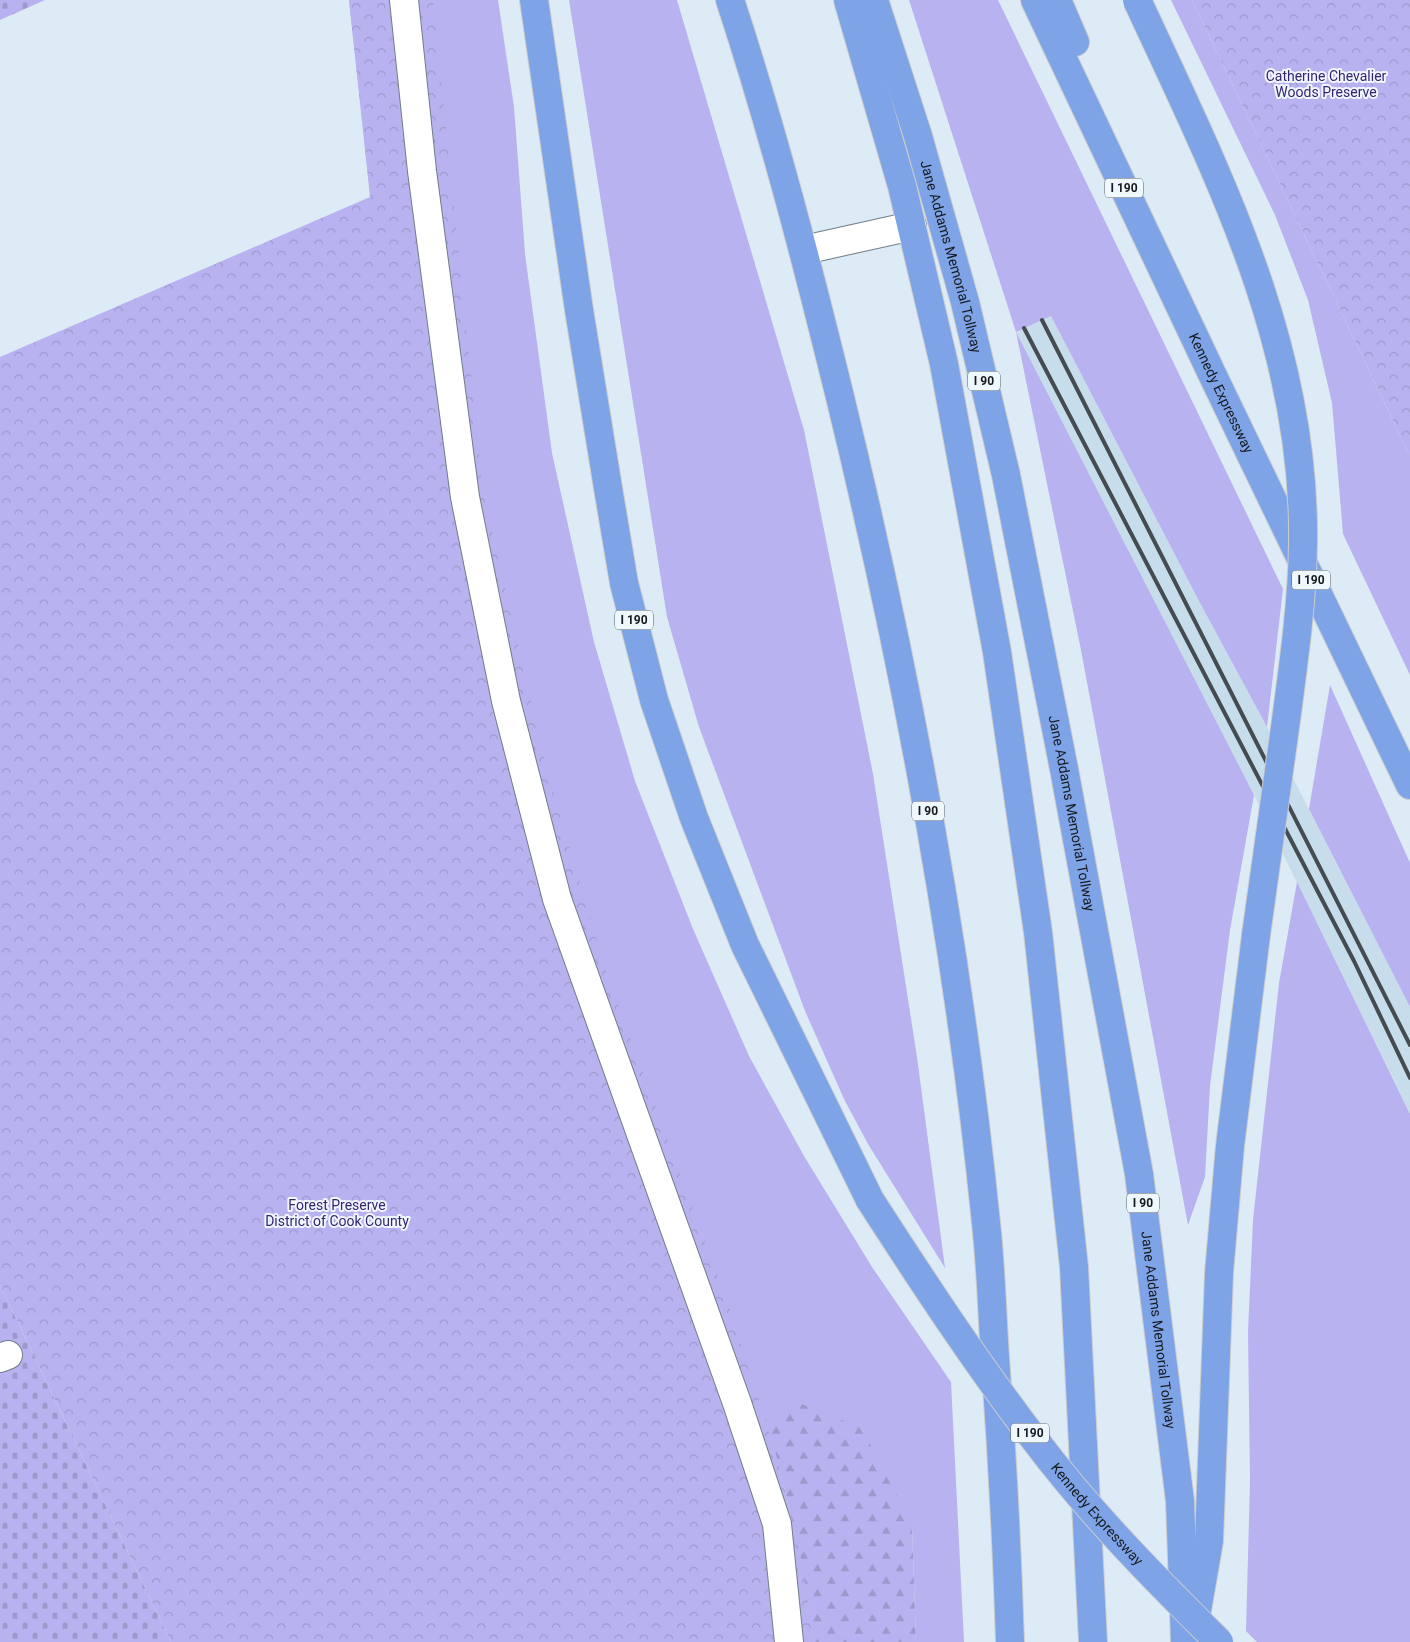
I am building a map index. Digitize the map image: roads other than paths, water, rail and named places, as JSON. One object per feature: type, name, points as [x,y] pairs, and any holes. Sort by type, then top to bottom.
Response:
[{"type":"highway","name":"Kennedy Expressway","points":[[534,0],[579,310],[624,583],[654,700],[694,818],[744,945],[870,1200],[936,1302],[1036,1441],[1145,1569],[1218,1642]]},
{"type":"highway","name":"I 90","points":[[730,0],[759,87],[804,250],[860,480],[915,734],[957,987],[986,1225],[1007,1531],[1010,1642]]},
{"type":"highway","name":"I 90","points":[[848,0],[902,186],[944,364],[997,652],[1038,932],[1074,1266],[1093,1642]]},
{"type":"highway","name":"Jane Addams Memorial Tollway","points":[[874,0],[918,136],[965,302],[1006,475],[1062,759],[1140,1174],[1180,1501],[1185,1642]]},
{"type":"highway","name":"Kennedy Expressway","points":[[1035,0],[1410,785]]},
{"type":"highway","points":[[1057,0],[1213,376]]},
{"type":"highway","points":[[1137,0],[1221,183],[1246,243],[1267,306],[1294,428],[1301,484],[1303,543],[1300,601],[1230,1146],[1219,1273],[1209,1541],[1191,1642]]},
{"type":"lane","points":[[404,0],[422,171],[466,497],[506,701],[557,899],[737,1403],[777,1524],[789,1642]]},
{"type":"lane","points":[[804,250],[912,226]]},
{"type":"railway","points":[[1042,320],[1410,1045]]},
{"type":"railway","points":[[1024,328],[1354,961],[1410,1078]]},
{"type":"park label","name":"Catherine Chevalier Woods Preserve","points":[[1326,84]]},
{"type":"park label","name":"Forest Preserve District of Cook County","points":[[337,1214]]}]
